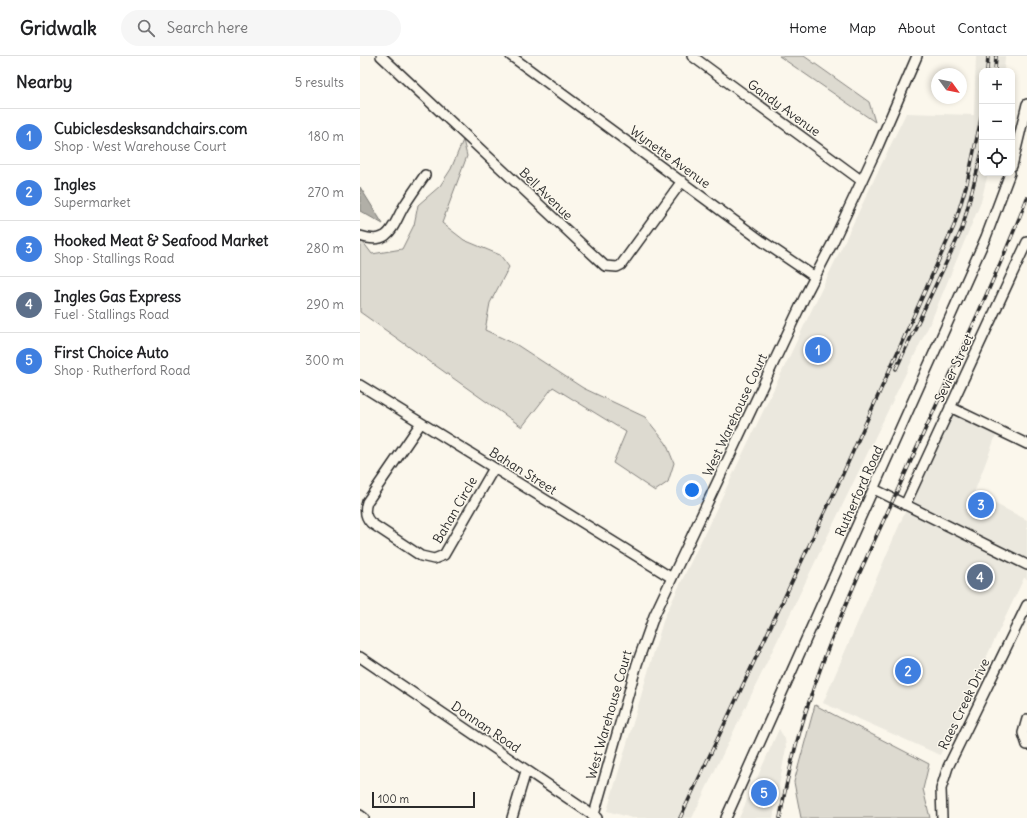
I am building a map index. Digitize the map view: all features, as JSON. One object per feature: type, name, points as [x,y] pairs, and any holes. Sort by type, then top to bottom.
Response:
[{"type":"street","name":"Bell Avenue","points":[[381,56],[598,262],[605,266],[617,267],[621,265],[682,182]]},
{"type":"street","name":"Wynette Avenue","points":[[511,56],[762,241],[815,277]]},
{"type":"street","name":"Gandy Avenue","points":[[692,56],[862,181]]},
{"type":"street","name":"West Warehouse Court","points":[[594,818],[644,642],[672,578],[862,181],[917,56]]},
{"type":"street","points":[[1015,154],[1027,104]]},
{"type":"street","points":[[360,236],[376,239],[385,237],[390,233],[404,206],[425,175]]},
{"type":"street","name":"Rutherford Road","points":[[726,818],[986,237],[1009,176]]},
{"type":"street","name":"Sevier Street","points":[[905,505],[1027,242]]},
{"type":"street","name":"Bahan Street","points":[[360,386],[672,578]]},
{"type":"street","points":[[950,407],[1027,444]]},
{"type":"street","name":"Bahan Circle","points":[[421,423],[367,502],[365,510],[366,517],[372,523],[421,556],[434,560],[444,555],[494,468]]},
{"type":"street","points":[[874,490],[1027,565]]},
{"type":"street","name":"Raes Creek Drive","points":[[942,818],[940,799],[946,772],[1027,605]]},
{"type":"street","name":"Donnan Road","points":[[360,657],[594,818]]},
{"type":"street","points":[[1027,719],[1023,733],[1027,745]]},
{"type":"street","points":[[512,818],[526,771]]},
{"type":"street","points":[[360,816],[364,818]]},
{"type":"shaded area","points":[[779,56],[804,56],[869,102],[875,122]]},
{"type":"shaded area","points":[[976,56],[1005,56],[1004,68],[979,68],[979,176],[987,176],[981,202],[931,321],[692,818],[632,818],[607,811],[664,618],[906,113],[974,115]]},
{"type":"shaded area","points":[[463,140],[467,156],[442,223],[464,240],[500,255],[509,267],[490,303],[485,330],[517,345],[583,388],[645,417],[666,443],[674,463],[668,482],[655,491],[613,463],[626,432],[553,387],[522,427],[360,312],[360,238],[372,254],[402,249],[414,225],[418,205],[440,186],[451,169]]},
{"type":"shaded area","points":[[360,187],[383,224],[360,211]]},
{"type":"shaded area","points":[[950,407],[998,430],[974,493],[1027,520],[1027,579],[1024,578],[940,755],[823,703]]},
{"type":"shaded area","points":[[815,705],[929,764],[923,789],[930,818],[801,818],[794,782]]},
{"type":"shaded area","points":[[779,729],[785,739],[786,748],[773,818],[739,818]]},
{"type":"railway","points":[[987,68],[988,56]]},
{"type":"railway","points":[[995,68],[996,56]]},
{"type":"railway","points":[[680,818],[842,476],[954,226],[967,183],[979,128]]},
{"type":"railway","points":[[896,369],[962,229],[979,164]]},
{"type":"railway","points":[[780,818],[798,738],[823,661],[838,623],[990,287],[1027,198]]},
{"type":"place","name":"Cubiclesdesksandchairs.com","points":[[818,350]]},
{"type":"place","name":"Hooked Meat & Seafood Market","points":[[981,505]]},
{"type":"place","name":"Ingles Gas Express","points":[[980,577]]},
{"type":"place","name":"Ingles","points":[[908,671]]},
{"type":"place","name":"First Choice Auto","points":[[764,793]]}]
